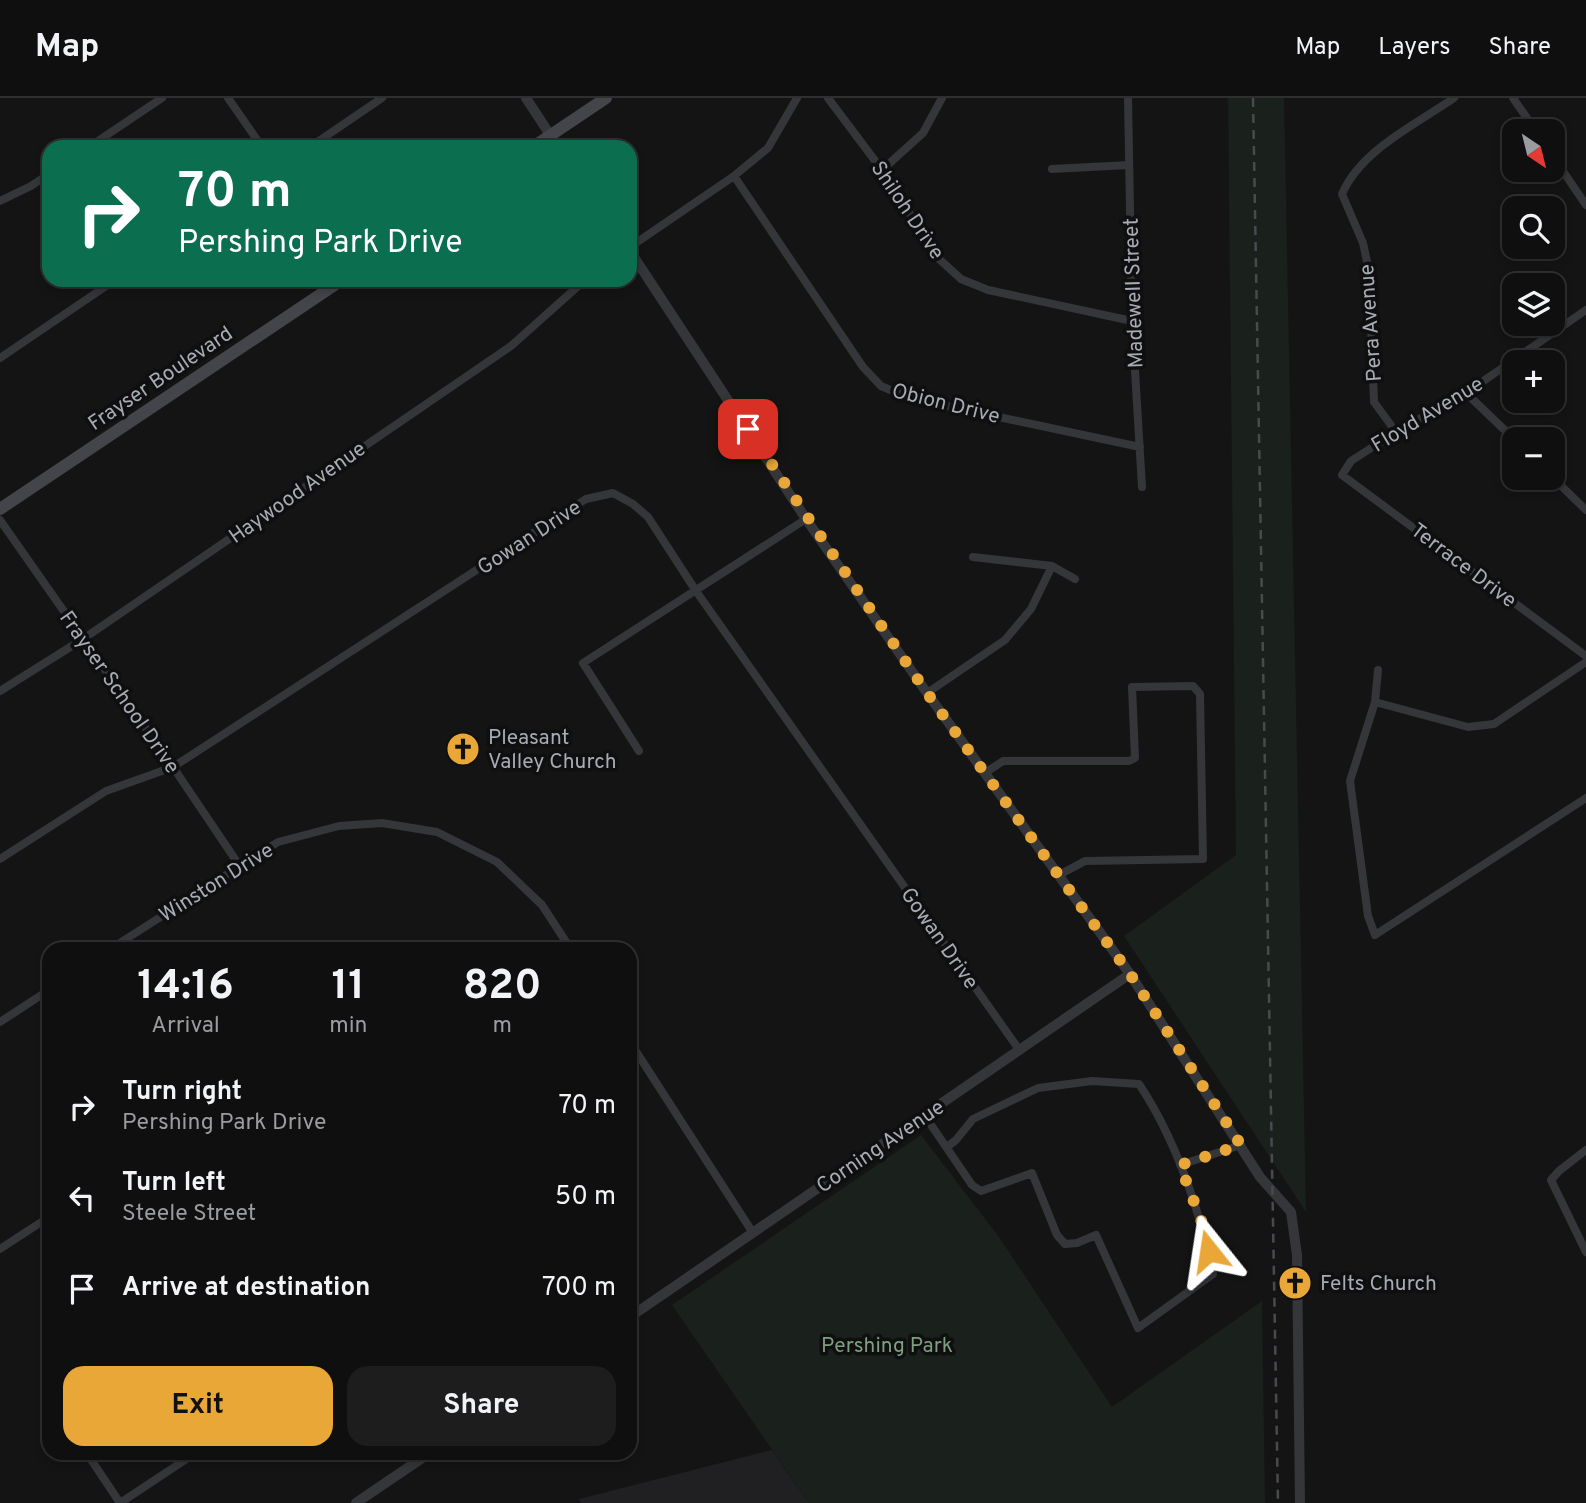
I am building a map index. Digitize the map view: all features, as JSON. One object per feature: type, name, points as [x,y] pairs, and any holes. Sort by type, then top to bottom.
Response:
[{"type":"main road","points":[[543,140],[606,98]]},
{"type":"main road","name":"Frayser Boulevard","points":[[0,509],[332,287]]},
{"type":"street","points":[[99,140],[162,98]]},
{"type":"street","points":[[228,98],[257,140]]},
{"type":"street","points":[[320,140],[382,98]]},
{"type":"street","points":[[526,98],[553,140]]},
{"type":"street","points":[[637,244],[734,176],[768,148],[797,98]]},
{"type":"street","name":"Shiloh Drive","points":[[828,98],[882,170],[938,258],[961,279],[988,290],[1132,321]]},
{"type":"street","points":[[882,170],[923,133],[942,98]]},
{"type":"street","name":"Madewell Street","points":[[1128,98],[1132,321],[1142,487]]},
{"type":"street","name":"Pera Avenue","points":[[1396,432],[1374,402],[1369,271],[1363,243],[1342,194],[1349,177],[1365,158],[1454,98]]},
{"type":"street","points":[[1528,98],[1516,101],[1528,119]]},
{"type":"street","points":[[1052,169],[1129,165]]},
{"type":"street","points":[[1565,174],[1586,205]]},
{"type":"street","name":"Obion Drive","points":[[734,176],[863,367],[881,386],[909,398],[1140,447]]},
{"type":"street","points":[[0,201],[42,178]]},
{"type":"street","points":[[637,260],[806,519],[927,693],[1130,974],[1260,1177],[1291,1212],[1297,1255],[1300,1503]]},
{"type":"street","points":[[0,358],[105,287]]},
{"type":"street","name":"Haywood Avenue","points":[[0,691],[83,639],[511,346],[577,287]]},
{"type":"street","name":"Floyd Avenue","points":[[1342,475],[1351,461],[1466,393],[1586,310]]},
{"type":"street","points":[[1466,393],[1502,428]]},
{"type":"street","name":"Terrace Drive","points":[[1342,475],[1586,656]]},
{"type":"street","points":[[1565,490],[1586,510]]},
{"type":"street","name":"Gowan Drive","points":[[0,859],[106,791],[173,766],[586,499],[613,493],[633,504],[648,517],[696,591],[1020,1051]]},
{"type":"street","points":[[639,751],[583,663],[806,519]]},
{"type":"street","name":"Frayser School Drive","points":[[0,520],[173,766],[239,866]]},
{"type":"street","points":[[974,557],[1052,566],[1074,579]]},
{"type":"street","points":[[927,693],[1005,640],[1031,609],[1052,566]]},
{"type":"street","points":[[1375,702],[1468,727],[1494,724],[1586,662]]},
{"type":"street","points":[[1378,670],[1375,702],[1350,780],[1368,916],[1375,935],[1586,798]]},
{"type":"street","points":[[985,773],[1003,761],[1129,761],[1135,758],[1132,687],[1193,686],[1200,694],[1202,859],[1085,861],[1059,875]]},
{"type":"street","name":"Winston Drive","points":[[122,942],[278,842],[340,826],[382,823],[437,832],[497,862],[542,905],[566,942]]},
{"type":"street","name":"Corning Avenue","points":[[637,1312],[1130,974]]},
{"type":"street","points":[[0,1023],[42,995]]},
{"type":"street","points":[[637,1053],[753,1233]]},
{"type":"street","points":[[925,1116],[972,1185],[981,1191],[1032,1173],[1058,1235],[1065,1244],[1096,1236],[1138,1328],[1213,1274],[1204,1228],[1180,1165],[1139,1084],[1092,1081],[1038,1088],[973,1119],[947,1147]]},
{"type":"street","points":[[1180,1165],[1241,1145]]},
{"type":"street","points":[[1586,1150],[1551,1180],[1586,1252]]},
{"type":"street","points":[[0,1249],[42,1222]]},
{"type":"street","points":[[91,1460],[120,1503],[185,1460]]},
{"type":"street","points":[[356,1503],[418,1460]]},
{"type":"shaded area","points":[[772,1450],[809,1503],[581,1503],[579,1499]]},
{"type":"green space","points":[[1228,98],[1284,98],[1306,1212],[1124,936],[1236,855]]},
{"type":"green space","name":"Pershing Park","points":[[921,1135],[999,1237],[1112,1407],[1262,1301],[1265,1503],[809,1503],[672,1305]]},
{"type":"railway","points":[[1253,98],[1278,1503]]},
{"type":"place","name":"Pleasant Valley Church","points":[[463,749]]},
{"type":"place","name":"Felts Church","points":[[1295,1283]]},
{"type":"route","points":[[748,429],[806,519],[927,693],[1130,974],[1241,1145],[1180,1165],[1204,1228],[1209,1251]]}]
